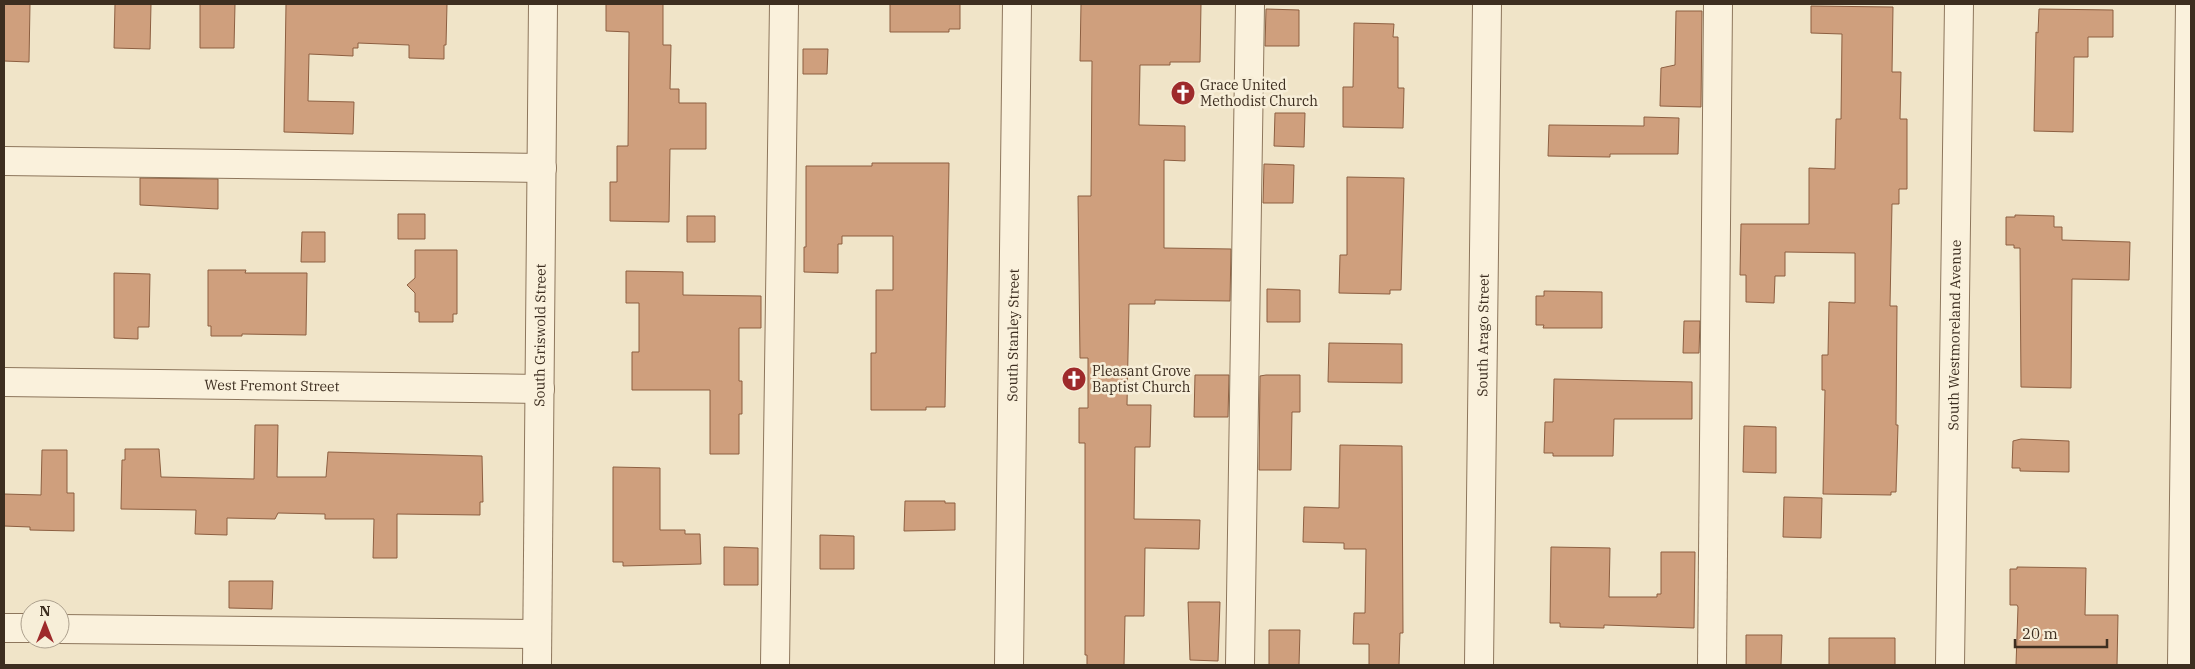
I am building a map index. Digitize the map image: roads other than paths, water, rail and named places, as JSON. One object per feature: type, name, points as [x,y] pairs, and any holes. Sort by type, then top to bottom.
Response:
[{"type":"street","name":"South Griswold Street","points":[[537,665],[543,4]]},
{"type":"street","points":[[775,665],[784,4]]},
{"type":"street","name":"South Stanley Street","points":[[1009,665],[1017,4]]},
{"type":"street","points":[[1240,665],[1250,4]]},
{"type":"street","name":"South Arago Street","points":[[1479,665],[1486,4]]},
{"type":"street","points":[[1712,665],[1718,4]]},
{"type":"street","name":"South Westmoreland Avenue","points":[[1950,665],[1959,4]]},
{"type":"street","points":[[2182,665],[2190,4]]},
{"type":"street","points":[[4,161],[542,168]]},
{"type":"street","name":"West Fremont Street","points":[[4,382],[540,389]]},
{"type":"street","points":[[4,628],[20,628]]},
{"type":"street","points":[[70,629],[537,634]]},
{"type":"place","name":"Grace United Methodist Church","points":[[1183,93]]},
{"type":"place","name":"Pleasant Grove Baptist Church","points":[[1074,379]]}]
